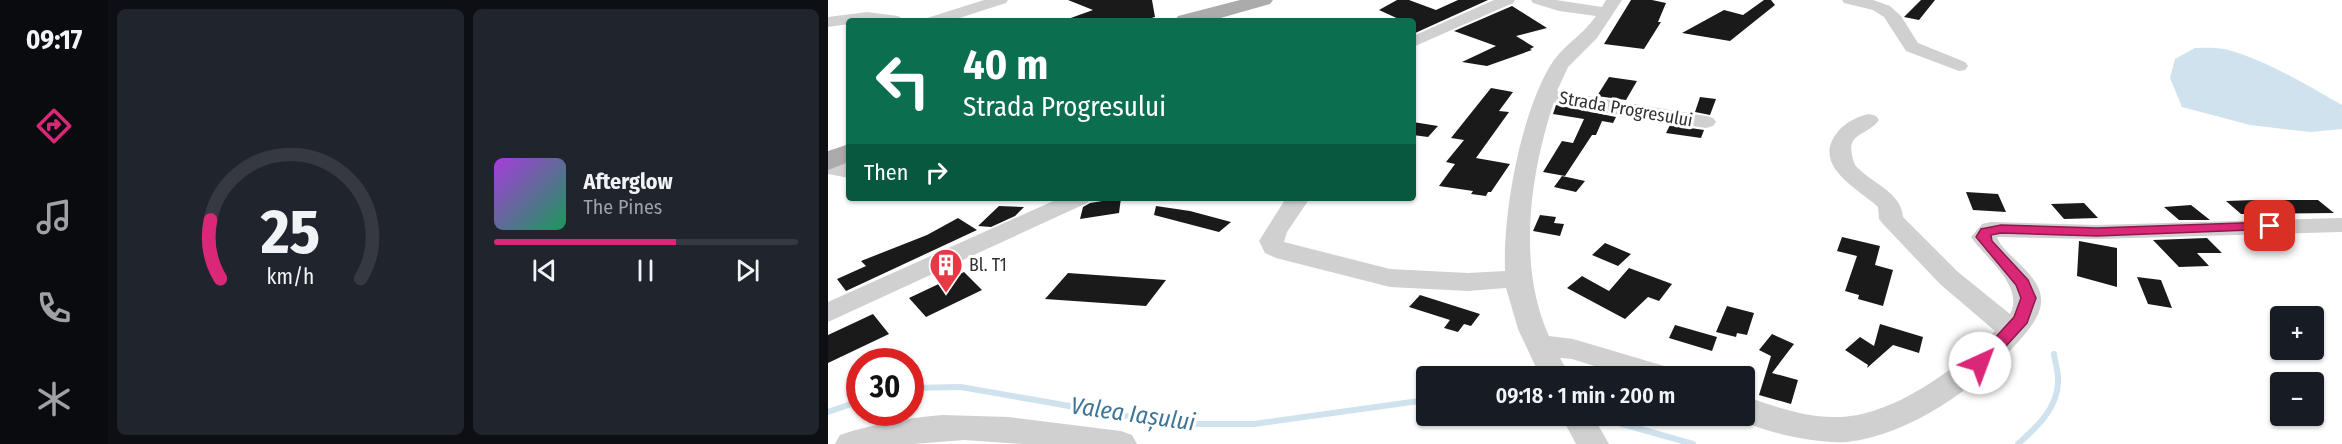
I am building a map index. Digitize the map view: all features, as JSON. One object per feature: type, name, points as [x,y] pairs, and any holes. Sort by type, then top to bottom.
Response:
[{"type":"main road","points":[[1197,18],[1263,0]]},
{"type":"main road","points":[[828,161],[846,153]]},
{"type":"street","points":[[943,18],[1000,0]]},
{"type":"street","points":[[1416,41],[1507,0]]},
{"type":"street","points":[[1539,0],[1558,6],[1610,6]]},
{"type":"street","points":[[1850,0],[1885,9],[1898,23],[1907,44],[1959,66]]},
{"type":"street","points":[[1558,6],[1574,20],[1577,27],[1577,35],[1568,55]]},
{"type":"street","name":"Strada Progresului","points":[[1610,6],[1591,34],[1568,55],[1552,81],[1547,95],[1537,125],[1519,223],[1518,279],[1526,313],[1548,363],[1573,349],[1628,366]]},
{"type":"street","points":[[859,18],[875,18]]},
{"type":"street","points":[[828,22],[846,20]]},
{"type":"street","name":"Strada Progresului","points":[[1547,95],[1593,105],[1706,122]]},
{"type":"street","points":[[1869,120],[1851,128],[1841,143],[1840,154],[1843,164],[1850,174],[1886,201],[1891,210],[1891,219],[1949,278],[2012,330]]},
{"type":"street","points":[[828,167],[846,170]]},
{"type":"street","points":[[828,313],[1072,201]]},
{"type":"street","points":[[1297,201],[1291,213],[1272,235],[1270,241],[1274,247],[1285,252],[1390,278],[1468,282],[1518,279]]},
{"type":"street","points":[[1755,412],[1782,423],[1822,430],[1849,429],[1872,423],[1949,387],[1980,363],[2012,330],[2026,310],[2029,298],[2022,283],[1983,237],[1991,229],[2097,232],[2342,225]]},
{"type":"street","points":[[851,444],[895,433],[943,428],[996,429],[1121,444]]},
{"type":"water","points":[[2195,48],[2220,48],[2242,54],[2301,82],[2342,105],[2342,129],[2310,132],[2250,125],[2182,107],[2170,78],[2175,59]]},
{"type":"building","points":[[1068,0],[1152,0],[1155,17],[1071,18],[1093,10]]},
{"type":"building","points":[[1397,0],[1409,0],[1436,10],[1458,0],[1488,0],[1416,33],[1416,18],[1396,18],[1379,10]]},
{"type":"building","points":[[1631,0],[1666,3],[1658,22],[1661,22],[1644,49],[1604,44]]},
{"type":"building","points":[[1764,0],[1771,0],[1775,5],[1730,41],[1682,33],[1724,10],[1743,15]]},
{"type":"building","points":[[1921,0],[1935,0],[1919,20],[1904,17]]},
{"type":"building","points":[[1512,6],[1547,28],[1516,36],[1534,47],[1530,49],[1532,50],[1487,66],[1462,62],[1496,46],[1454,31]]},
{"type":"building","points":[[1609,77],[1637,81],[1626,100],[1597,96]]},
{"type":"building","points":[[1491,88],[1513,92],[1499,111],[1509,112],[1476,158],[1510,164],[1486,196],[1471,194],[1473,191],[1439,186],[1455,164],[1446,162],[1464,140],[1451,138]]},
{"type":"building","points":[[1700,97],[1716,99],[1710,115],[1695,112]]},
{"type":"building","points":[[1556,105],[1616,117],[1613,123],[1602,121],[1596,135],[1592,135],[1565,176],[1543,172],[1562,141],[1573,143],[1584,119],[1553,114]]},
{"type":"building","points":[[1416,122],[1438,126],[1428,137],[1416,135]]},
{"type":"building","points":[[1670,125],[1704,130],[1701,138],[1666,133]]},
{"type":"building","points":[[1562,176],[1585,181],[1576,192],[1554,187]]},
{"type":"building","points":[[1966,192],[1998,194],[2006,212],[1973,210]]},
{"type":"building","points":[[2318,200],[2334,213],[2241,214],[2226,201]]},
{"type":"building","points":[[1121,201],[1119,213],[1080,219],[1083,207],[1090,203]]},
{"type":"building","points":[[2084,203],[2098,218],[2064,219],[2051,204]]},
{"type":"building","points":[[2191,205],[2210,220],[2179,220],[2164,207]]},
{"type":"building","points":[[999,206],[1024,207],[1015,216],[991,227],[978,226]]},
{"type":"building","points":[[1156,206],[1190,211],[1231,222],[1219,232],[1154,215]]},
{"type":"building","points":[[1540,215],[1556,217],[1554,223],[1564,224],[1560,236],[1533,231]]},
{"type":"building","points":[[958,218],[977,230],[846,291],[837,279],[866,266],[861,261],[927,235]]},
{"type":"building","points":[[1842,237],[1880,246],[1875,265],[1893,270],[1883,306],[1858,299],[1859,295],[1845,291],[1857,256],[1837,251]]},
{"type":"building","points":[[2207,238],[2222,253],[2197,253],[2209,266],[2179,267],[2153,240]]},
{"type":"building","points":[[2079,241],[2117,248],[2117,287],[2077,276]]},
{"type":"building","points":[[1605,243],[1631,254],[1618,266],[1592,255]]},
{"type":"building","points":[[1629,268],[1672,284],[1659,301],[1648,297],[1625,319],[1567,288],[1582,276],[1609,291]]},
{"type":"building","name":"Bl. T1","points":[[964,272],[982,290],[926,317],[909,298]]},
{"type":"building","points":[[1068,273],[1166,280],[1146,306],[1045,299]]},
{"type":"building","points":[[2137,277],[2161,280],[2172,308],[2148,304]]},
{"type":"building","points":[[1420,295],[1480,314],[1471,326],[1464,324],[1458,332],[1444,328],[1450,320],[1409,307]]},
{"type":"building","points":[[1727,306],[1754,313],[1747,335],[1737,333],[1736,337],[1716,332]]},
{"type":"building","points":[[873,314],[889,334],[860,348],[846,348],[846,354],[828,363],[828,335]]},
{"type":"building","points":[[1880,324],[1923,337],[1919,353],[1893,345],[1867,368],[1868,365],[1845,350],[1860,337],[1874,346]]},
{"type":"building","points":[[1675,325],[1717,337],[1712,351],[1669,338]]},
{"type":"building","points":[[1772,334],[1794,344],[1772,373],[1798,380],[1791,404],[1759,395],[1771,356],[1759,350]]},
{"type":"waterway","name":"Valea Iașului","points":[[2018,444],[2045,417],[2054,400],[2058,379],[2054,354]]},
{"type":"waterway","name":"Valea Iașului","points":[[924,388],[961,387],[1172,424],[1254,424],[1416,401]]},
{"type":"waterway","name":"Valea Iașului","points":[[828,412],[846,406]]},
{"type":"waterway","name":"Valea Iașului","points":[[1629,426],[1693,444]]},
{"type":"place","name":"Bl. T1","points":[[946,294]]},
{"type":"route","points":[[1980,363],[2021,319],[2029,298],[2022,283],[1986,243],[1983,237],[1991,229],[2097,232],[2270,226]]}]
